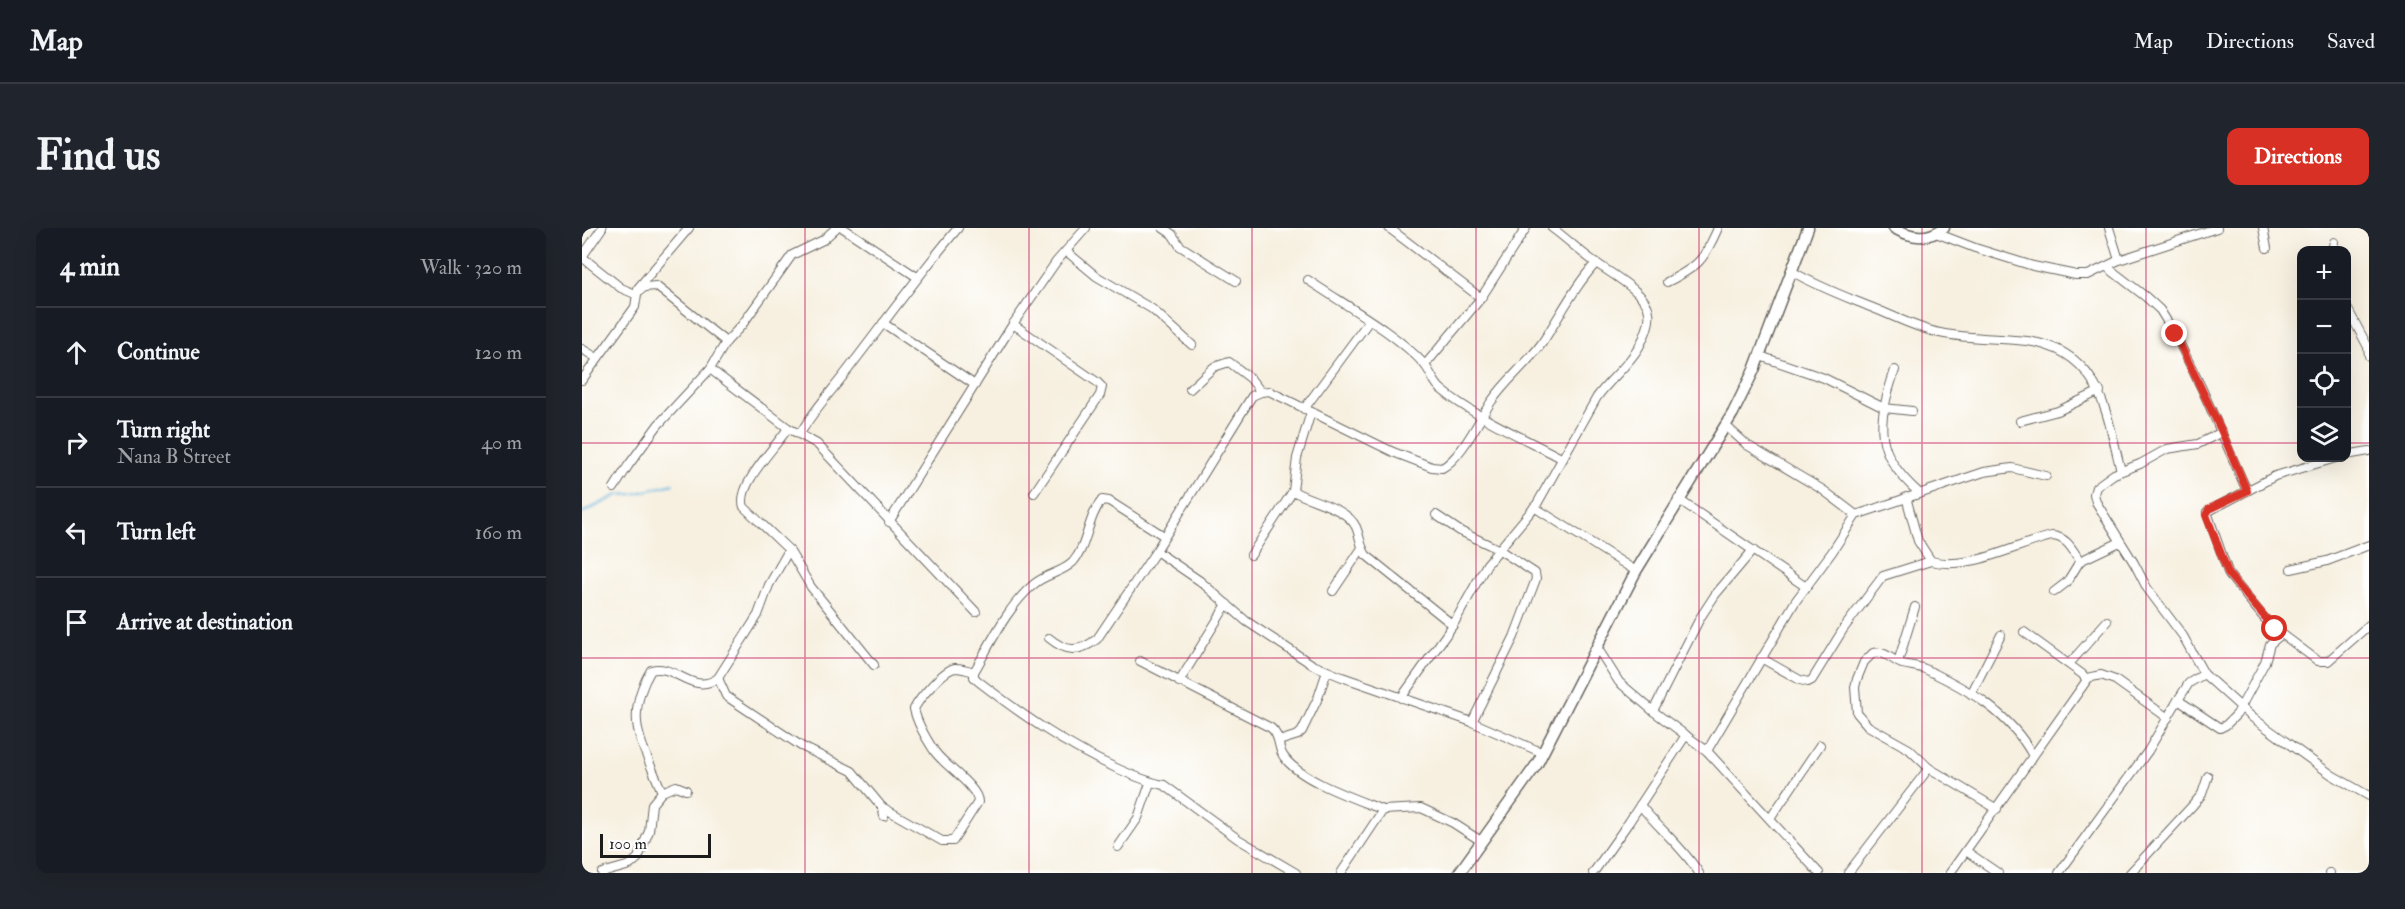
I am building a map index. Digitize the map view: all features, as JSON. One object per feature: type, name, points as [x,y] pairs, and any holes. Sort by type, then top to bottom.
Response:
[{"type":"street","points":[[602,228],[582,257],[621,288],[635,294]]},
{"type":"street","points":[[582,380],[635,307],[635,294],[644,280],[689,228]]},
{"type":"street","points":[[614,488],[658,425],[710,369],[726,342],[742,325],[792,255],[823,240],[836,228]]},
{"type":"street","points":[[843,228],[916,277]]},
{"type":"street","points":[[800,434],[810,416],[848,370],[916,277],[958,228]]},
{"type":"street","points":[[1073,228],[1076,239]]},
{"type":"street","points":[[889,522],[934,454],[1013,324],[1066,251],[1086,228]]},
{"type":"street","points":[[1164,228],[1172,234],[1180,246],[1236,281]]},
{"type":"street","points":[[1389,228],[1480,298]]},
{"type":"street","points":[[1425,365],[1480,298],[1526,228]]},
{"type":"street","points":[[1401,698],[1453,625],[1498,549],[1534,507],[1598,397],[1639,346],[1649,318],[1645,302],[1625,283],[1552,228]]},
{"type":"street","points":[[1667,282],[1698,264],[1706,254],[1718,228]]},
{"type":"street","points":[[1459,873],[1517,795],[1543,753],[1636,571],[1678,499],[1726,426],[1760,356],[1808,228]]},
{"type":"street","points":[[1894,228],[1906,235],[1918,237],[1940,231],[2012,260],[2076,275],[2088,275],[2120,260],[2217,228]]},
{"type":"street","points":[[2109,228],[2120,260]]},
{"type":"street","points":[[2263,228],[2267,248]]},
{"type":"street","points":[[1066,251],[1096,276],[1152,309],[1192,345]]},
{"type":"street","points":[[1049,638],[1065,649],[1073,651],[1088,647],[1097,639],[1156,551],[1252,396],[1269,391],[1393,452],[1438,468],[1445,466],[1497,393],[1542,342],[1570,297],[1596,263]]},
{"type":"street","points":[[2107,267],[2160,310],[2175,334],[2222,432],[2247,491]]},
{"type":"street","points":[[1793,272],[1837,295],[1941,333],[2026,341],[2055,348],[2085,371],[2100,391],[2121,471]]},
{"type":"street","points":[[1308,280],[1370,321],[1425,365],[1433,381],[1442,390],[1482,415],[1563,459]]},
{"type":"street","points":[[635,294],[645,287],[656,286],[726,342]]},
{"type":"street","points":[[2351,316],[2368,350]]},
{"type":"street","points":[[1251,555],[1293,491],[1307,411],[1370,321]]},
{"type":"street","points":[[883,323],[975,385]]},
{"type":"street","points":[[1013,324],[1102,387],[1100,395],[1034,493]]},
{"type":"street","points":[[582,349],[597,358]]},
{"type":"street","points":[[1760,356],[1824,378],[1884,408],[1912,411]]},
{"type":"street","points":[[1190,389],[1214,367],[1229,362],[1250,378],[1261,392]]},
{"type":"street","points":[[710,369],[788,428],[817,444],[976,612]]},
{"type":"street","points":[[1894,370],[1884,408],[1882,441],[1894,468],[1919,493]]},
{"type":"street","points":[[2020,421],[2032,420],[2058,411],[2100,391]]},
{"type":"street","points":[[1726,426],[1747,445],[1823,490],[1856,515]]},
{"type":"street","points":[[788,428],[746,487],[742,502],[744,507],[789,550],[811,587],[874,664]]},
{"type":"street","points":[[2222,432],[2198,444],[2167,449],[2140,464],[2121,471],[2099,484],[2094,494],[2096,502],[2147,588],[2183,636],[2204,674],[2240,708],[2332,775],[2368,794]]},
{"type":"street","points":[[2351,454],[2369,451]]},
{"type":"street","points":[[2323,462],[2276,476],[2209,509],[2206,515],[2229,575],[2265,619],[2318,661],[2328,661],[2369,625]]},
{"type":"street","points":[[1707,751],[1761,658],[1806,587],[1856,515],[1984,472],[2012,468],[2046,476]]},
{"type":"street","points":[[1293,491],[1351,520],[1357,529],[1362,548],[1380,568],[1453,625]]},
{"type":"street","points":[[1906,497],[1918,541],[1931,561]]},
{"type":"street","points":[[1678,499],[1806,587]]},
{"type":"street","points":[[1164,536],[1109,501],[1102,500],[1089,522],[1076,558],[1068,566],[1042,578],[1027,590],[1006,617],[974,672],[974,677],[1032,722],[1089,756],[1150,783],[1164,785],[1238,839],[1296,873]]},
{"type":"street","points":[[1534,507],[1636,571]]},
{"type":"street","points":[[1436,514],[1460,531],[1498,549],[1535,573],[1536,579],[1515,637],[1472,722]]},
{"type":"street","points":[[1761,658],[1800,680],[1808,682],[1812,680],[1844,628],[1883,576],[1931,561],[1952,564],[1994,555],[2052,536],[2059,536],[2066,541],[2080,561]]},
{"type":"street","points":[[2054,592],[2067,582],[2080,561],[2120,543]]},
{"type":"street","points":[[2291,569],[2326,561],[2369,545]]},
{"type":"street","points":[[1333,591],[1362,548]]},
{"type":"street","points":[[662,792],[637,731],[636,708],[639,690],[651,670],[658,668],[699,684],[711,683],[718,678],[758,615],[769,585],[789,550]]},
{"type":"street","points":[[1653,711],[1700,618],[1715,595],[1753,550]]},
{"type":"street","points":[[1156,551],[1200,580],[1269,638],[1327,671],[1472,722],[1543,753]]},
{"type":"street","points":[[1179,682],[1227,604]]},
{"type":"street","points":[[1898,662],[1915,607]]},
{"type":"street","points":[[2069,664],[2107,621]]},
{"type":"street","points":[[2024,632],[2087,678]]},
{"type":"street","points":[[2178,700],[2220,728],[2232,719],[2240,708],[2265,663],[2270,644],[2282,634]]},
{"type":"street","points":[[1971,694],[2001,635]]},
{"type":"street","points":[[1598,649],[1619,682],[1653,711],[1707,751],[1819,873]]},
{"type":"street","points":[[1997,809],[1929,768],[1909,749],[1868,726],[1857,713],[1855,687],[1869,656],[1881,652],[1898,662],[1923,668],[1971,694],[2005,718],[2024,739],[2033,756]]},
{"type":"street","points":[[1140,661],[1271,728],[1279,741],[1284,757],[1313,780],[1383,810],[1421,808],[1453,823],[1481,841]]},
{"type":"street","points":[[718,678],[726,696],[801,746],[852,771],[883,812],[942,841],[953,841],[978,802],[978,795],[950,770],[935,752],[916,718],[914,709],[947,672],[955,668],[974,672]]},
{"type":"street","points":[[1279,741],[1298,735],[1302,731],[1318,698],[1327,671]]},
{"type":"street","points":[[2059,873],[2148,751],[2189,683],[2204,674]]},
{"type":"street","points":[[1950,873],[2087,678],[2101,675],[2115,680],[2168,718]]},
{"type":"street","points":[[1593,873],[1686,735]]},
{"type":"street","points":[[1770,819],[1820,744]]},
{"type":"street","points":[[1848,873],[1929,768]]},
{"type":"street","points":[[2134,872],[2202,794],[2208,776]]},
{"type":"street","points":[[1118,847],[1138,818],[1150,783]]},
{"type":"street","points":[[602,873],[630,865],[638,858],[649,831],[652,804],[662,792],[676,786],[686,790]]},
{"type":"street","points":[[1640,805],[1654,823],[1690,858],[1700,873]]},
{"type":"street","points":[[1341,873],[1383,810]]},
{"type":"street","points":[[1966,851],[1998,873]]},
{"type":"waterway","points":[[582,513],[618,495],[634,494],[673,484]]},
{"type":"route","points":[[2175,334],[2222,432],[2247,491],[2209,509],[2206,515],[2229,575],[2275,629]]}]
